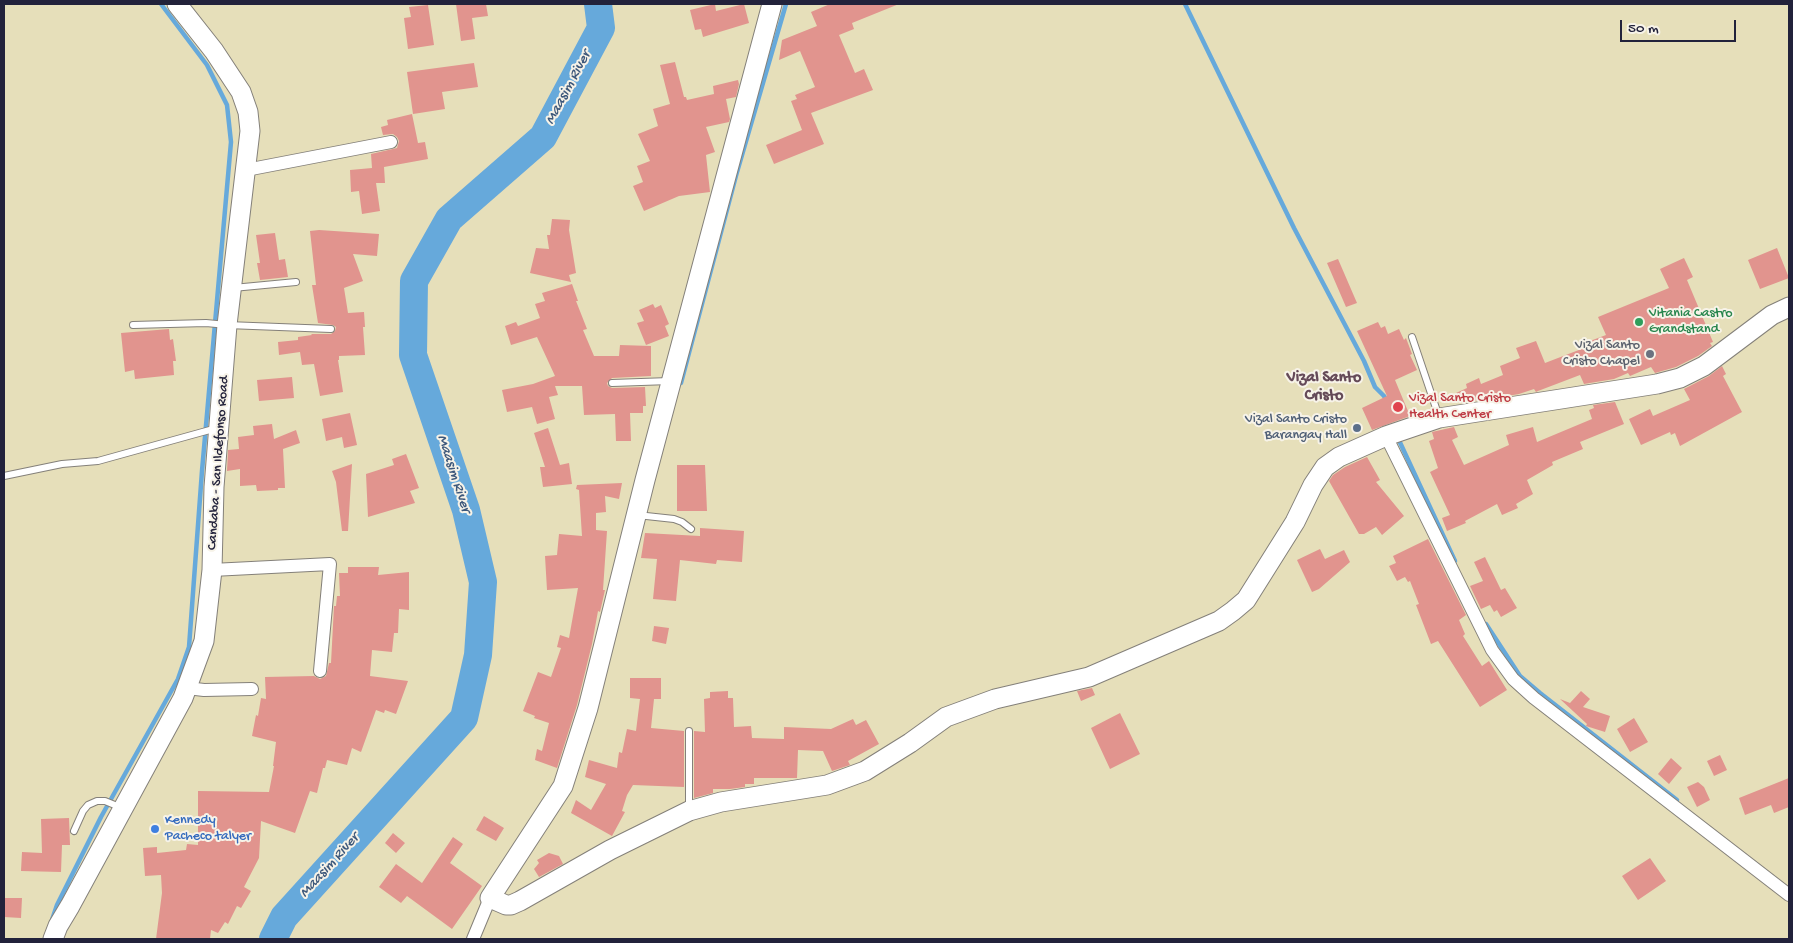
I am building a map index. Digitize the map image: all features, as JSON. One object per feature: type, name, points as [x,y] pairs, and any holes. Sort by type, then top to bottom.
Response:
[{"type":"street","name":"Candaba - San Ildefonso Road","points":[[53,939],[118,807],[187,688],[204,641],[212,570],[214,428],[223,325],[232,288],[250,131],[248,112],[241,92],[214,50],[177,4]]},
{"type":"street","points":[[474,939],[490,898],[563,786],[588,708],[671,381],[772,4]]},
{"type":"street","points":[[246,170],[391,142]]},
{"type":"street","points":[[490,898],[506,905],[514,904],[610,850],[689,811],[721,802],[827,785],[865,771],[910,743],[946,717],[995,699],[1089,677],[1218,621],[1234,611],[1251,593],[1295,522],[1313,485],[1325,467],[1339,457],[1386,436],[1439,418],[1656,384],[1680,378],[1704,366],[1772,315],[1789,307]]},
{"type":"street","points":[[1386,436],[1488,642],[1513,679],[1534,698],[1789,895]]},
{"type":"street","points":[[212,570],[330,564],[320,671]]},
{"type":"street","points":[[187,688],[204,690],[252,689]]},
{"type":"lane","points":[[232,288],[296,282]]},
{"type":"lane","points":[[133,325],[206,323],[331,329]]},
{"type":"lane","points":[[1412,336],[1439,418]]},
{"type":"lane","points":[[612,382],[671,381]]},
{"type":"lane","points":[[4,476],[62,464],[98,461],[214,428]]},
{"type":"lane","points":[[636,515],[674,519],[691,529]]},
{"type":"lane","points":[[689,731],[689,811]]},
{"type":"lane","points":[[74,831],[83,811],[88,805],[97,801],[105,801],[118,807]]},
{"type":"building","points":[[456,4],[486,4],[488,16],[472,18],[475,39],[461,41]]},
{"type":"building","points":[[715,4],[716,11],[744,4],[749,23],[703,37],[701,29],[695,30],[690,10]]},
{"type":"building","points":[[830,4],[899,4],[852,23],[854,29],[839,35],[855,73],[864,69],[873,90],[811,113],[824,144],[774,164],[766,145],[802,130],[791,101],[797,99],[795,95],[815,87],[800,51],[779,60],[782,40],[817,26],[811,12]]},
{"type":"building","points":[[428,5],[434,45],[408,49],[404,18],[411,17],[409,7]]},
{"type":"building","points":[[675,62],[684,97],[687,100],[714,94],[713,86],[738,80],[739,84],[736,97],[726,99],[729,122],[706,127],[715,152],[706,155],[710,192],[679,196],[644,211],[633,186],[643,182],[637,166],[650,161],[638,134],[658,126],[653,109],[670,104],[660,65]]},
{"type":"building","points":[[474,63],[478,87],[442,92],[445,109],[413,114],[407,72]]},
{"type":"building","points":[[412,114],[418,143],[425,142],[428,159],[384,167],[385,183],[376,183],[380,211],[362,214],[359,191],[351,192],[350,170],[372,168],[371,154],[397,148],[399,141],[397,137],[393,134],[383,135],[381,127],[388,125],[387,120]]},
{"type":"building","points":[[552,219],[570,220],[569,230],[576,273],[569,275],[571,282],[530,273],[536,248],[549,249],[547,235],[550,235]]},
{"type":"building","points":[[310,231],[379,234],[377,256],[353,254],[363,281],[344,288],[348,313],[364,312],[365,355],[339,356],[343,392],[320,396],[314,364],[302,365],[300,352],[279,355],[278,342],[298,340],[298,337],[311,334],[331,334],[335,331],[336,327],[333,325],[318,323],[312,285],[316,285]]},
{"type":"building","points":[[275,233],[279,260],[285,259],[288,277],[260,280],[257,263],[260,263],[256,235]]},
{"type":"building","points":[[1777,248],[1789,278],[1760,289],[1748,260]]},
{"type":"building","points":[[1684,258],[1693,277],[1687,280],[1713,342],[1710,343],[1712,346],[1698,356],[1676,367],[1655,373],[1651,367],[1630,376],[1628,373],[1614,379],[1584,384],[1580,375],[1536,392],[1534,389],[1519,394],[1496,398],[1495,395],[1486,399],[1460,403],[1456,393],[1467,388],[1466,384],[1479,378],[1481,384],[1503,375],[1500,366],[1520,358],[1516,348],[1536,341],[1545,363],[1584,348],[1582,344],[1606,335],[1598,317],[1669,288],[1660,269]]},
{"type":"building","points":[[1338,259],[1357,303],[1346,307],[1327,263]]},
{"type":"building","points":[[572,284],[578,301],[576,301],[587,329],[583,330],[594,356],[619,356],[620,345],[651,346],[651,376],[612,378],[607,383],[612,388],[645,387],[646,406],[643,406],[643,413],[630,413],[631,441],[616,441],[615,414],[584,415],[582,386],[555,386],[558,395],[549,397],[555,419],[537,424],[532,407],[507,412],[502,390],[533,384],[555,376],[537,337],[511,345],[505,326],[516,322],[518,326],[540,318],[535,304],[545,301],[542,293]]},
{"type":"building","points":[[653,304],[655,308],[661,305],[669,324],[665,326],[669,336],[646,345],[637,323],[644,321],[639,310]]},
{"type":"building","points":[[1378,322],[1381,328],[1385,326],[1388,334],[1399,329],[1404,340],[1406,338],[1412,354],[1410,355],[1417,370],[1395,380],[1410,416],[1372,430],[1362,408],[1387,396],[1357,331]]},
{"type":"building","points":[[169,329],[170,340],[173,339],[176,361],[173,361],[174,375],[135,379],[134,370],[125,372],[121,333]]},
{"type":"building","points":[[1722,366],[1726,374],[1723,376],[1742,412],[1680,446],[1675,433],[1671,435],[1670,432],[1641,445],[1629,419],[1650,409],[1653,416],[1690,400],[1684,389],[1709,376]]},
{"type":"building","points":[[292,377],[294,398],[259,401],[257,380]]},
{"type":"building","points":[[1615,402],[1624,424],[1580,442],[1583,449],[1552,462],[1553,465],[1527,480],[1533,494],[1516,504],[1518,508],[1502,515],[1497,504],[1465,521],[1466,523],[1447,531],[1442,518],[1450,515],[1430,472],[1438,468],[1429,441],[1434,439],[1432,432],[1454,427],[1458,437],[1452,440],[1464,465],[1509,445],[1506,435],[1533,427],[1537,442],[1592,419],[1589,410],[1594,408],[1593,405]]},
{"type":"building","points":[[350,413],[357,445],[344,448],[342,437],[326,441],[322,419]]},
{"type":"building","points":[[272,424],[274,439],[296,430],[300,443],[283,449],[285,488],[257,491],[256,485],[240,486],[240,469],[227,471],[228,450],[239,449],[238,437],[254,435],[253,426]]},
{"type":"building","points":[[548,428],[560,465],[569,463],[572,484],[543,487],[540,467],[545,467],[534,433]]},
{"type":"building","points":[[406,454],[419,488],[410,491],[415,503],[368,517],[366,474],[394,465],[392,459]]},
{"type":"building","points":[[1367,457],[1380,480],[1376,482],[1404,516],[1382,535],[1376,527],[1364,534],[1359,534],[1329,481],[1333,475],[1345,467]]},
{"type":"building","points":[[352,464],[348,531],[342,531],[336,482],[332,471]]},
{"type":"building","points":[[677,465],[705,465],[707,511],[677,511]]},
{"type":"building","points":[[622,483],[619,499],[605,496],[606,512],[596,513],[596,530],[607,531],[603,590],[605,590],[600,612],[598,611],[577,705],[557,768],[535,760],[537,749],[542,751],[549,723],[534,718],[535,716],[523,711],[538,672],[551,677],[561,648],[557,647],[560,635],[569,638],[578,588],[547,590],[545,556],[557,555],[559,534],[582,536],[579,490],[576,489],[577,485]]},
{"type":"building","points":[[700,528],[744,531],[742,562],[717,560],[716,564],[680,560],[676,601],[653,599],[657,559],[641,558],[645,533],[700,536]]},
{"type":"building","points":[[1428,539],[1466,615],[1459,620],[1465,634],[1463,636],[1482,666],[1489,661],[1507,690],[1480,707],[1438,641],[1431,644],[1416,605],[1419,604],[1410,581],[1408,582],[1405,577],[1397,581],[1389,566],[1396,563],[1393,556]]},
{"type":"building","points":[[1320,549],[1325,559],[1344,550],[1350,562],[1319,589],[1312,592],[1297,560]]},
{"type":"building","points":[[1485,557],[1501,590],[1505,588],[1517,608],[1501,617],[1497,610],[1494,612],[1490,605],[1481,609],[1470,586],[1483,581],[1474,562]]},
{"type":"building","points":[[348,567],[379,567],[378,575],[409,572],[409,610],[399,609],[398,633],[394,633],[392,652],[372,650],[370,676],[408,681],[396,714],[385,710],[384,713],[376,710],[361,752],[352,748],[347,765],[327,760],[325,768],[323,768],[317,793],[310,791],[295,833],[261,821],[259,858],[244,887],[251,891],[241,908],[237,906],[228,924],[225,922],[218,933],[211,930],[210,939],[156,939],[162,893],[161,875],[145,876],[143,848],[157,847],[157,853],[186,850],[187,844],[198,845],[198,791],[269,792],[276,742],[252,736],[261,698],[266,699],[265,677],[314,676],[320,679],[326,676],[329,663],[331,663],[334,606],[336,606],[337,596],[340,596],[339,573],[348,573]]},
{"type":"building","points":[[654,626],[669,628],[666,644],[652,641]]},
{"type":"building","points":[[630,678],[661,678],[661,699],[654,699],[651,728],[684,731],[684,787],[633,785],[627,795],[622,811],[625,812],[612,836],[571,813],[576,800],[591,810],[606,784],[585,777],[589,760],[617,768],[619,752],[622,753],[627,729],[636,731],[640,699],[630,698]]},
{"type":"building","points":[[1092,688],[1095,695],[1081,701],[1077,691]]},
{"type":"building","points":[[728,691],[728,698],[733,698],[734,727],[751,726],[752,738],[784,739],[784,727],[831,729],[853,719],[856,725],[866,720],[879,744],[848,761],[850,765],[832,771],[823,751],[798,750],[797,778],[754,778],[754,784],[745,784],[745,787],[713,789],[713,793],[694,798],[694,731],[705,732],[704,699],[710,698],[710,692]]},
{"type":"building","points":[[1581,691],[1590,699],[1583,707],[1610,716],[1605,732],[1586,726],[1587,724],[1560,699],[1570,703]]},
{"type":"building","points":[[1120,713],[1140,754],[1110,769],[1091,728]]},
{"type":"building","points":[[1634,718],[1648,742],[1630,752],[1617,729]]},
{"type":"building","points":[[1720,755],[1727,770],[1714,776],[1707,761]]},
{"type":"building","points":[[1671,758],[1682,768],[1669,784],[1658,774]]},
{"type":"building","points":[[1789,778],[1789,807],[1774,813],[1771,805],[1745,815],[1739,798]]},
{"type":"building","points":[[1698,782],[1704,787],[1710,800],[1697,807],[1687,787]]},
{"type":"building","points":[[484,816],[504,828],[496,841],[476,830]]},
{"type":"building","points":[[69,818],[70,845],[62,845],[61,872],[21,871],[22,852],[42,853],[41,819]]},
{"type":"building","points":[[393,833],[405,843],[396,853],[385,843]]},
{"type":"building","points":[[453,837],[463,844],[450,863],[482,886],[452,929],[407,896],[401,903],[379,887],[396,864],[422,883]]},
{"type":"building","points":[[549,853],[559,856],[563,864],[539,877],[534,869],[539,863],[537,860]]},
{"type":"building","points":[[1650,858],[1666,881],[1638,900],[1622,876]]},
{"type":"building","points":[[4,898],[22,898],[21,918],[4,917]]},
{"type":"waterway","points":[[52,920],[57,905],[101,817],[178,679],[189,647],[202,471],[231,142],[227,105],[207,65],[161,4]]},
{"type":"waterway","name":"Maasim River","points":[[273,939],[284,917],[464,718],[478,655],[483,582],[466,510],[413,355],[414,281],[449,219],[543,137],[601,28],[598,4]]},
{"type":"waterway","points":[[681,383],[737,172],[786,4]]},
{"type":"waterway","points":[[1185,4],[1294,228],[1364,361],[1375,387],[1387,401]]},
{"type":"waterway","points":[[1397,436],[1455,561]]},
{"type":"waterway","points":[[1486,624],[1520,676],[1677,800]]},
{"type":"place","name":"Vitania Castro Grandstand","points":[[1639,322]]},
{"type":"place","name":"Vizal Santo Cristo Chapel","points":[[1650,354]]},
{"type":"place","name":"Vizal Santo Cristo Health Center","points":[[1398,407]]},
{"type":"place","name":"Vizal Santo Cristo Barangay Hall","points":[[1357,428]]},
{"type":"place","name":"Kennedy Pacheco talyer","points":[[155,829]]},
{"type":"district","name":"Vizal Santo Cristo","points":[[1324,388]]}]
